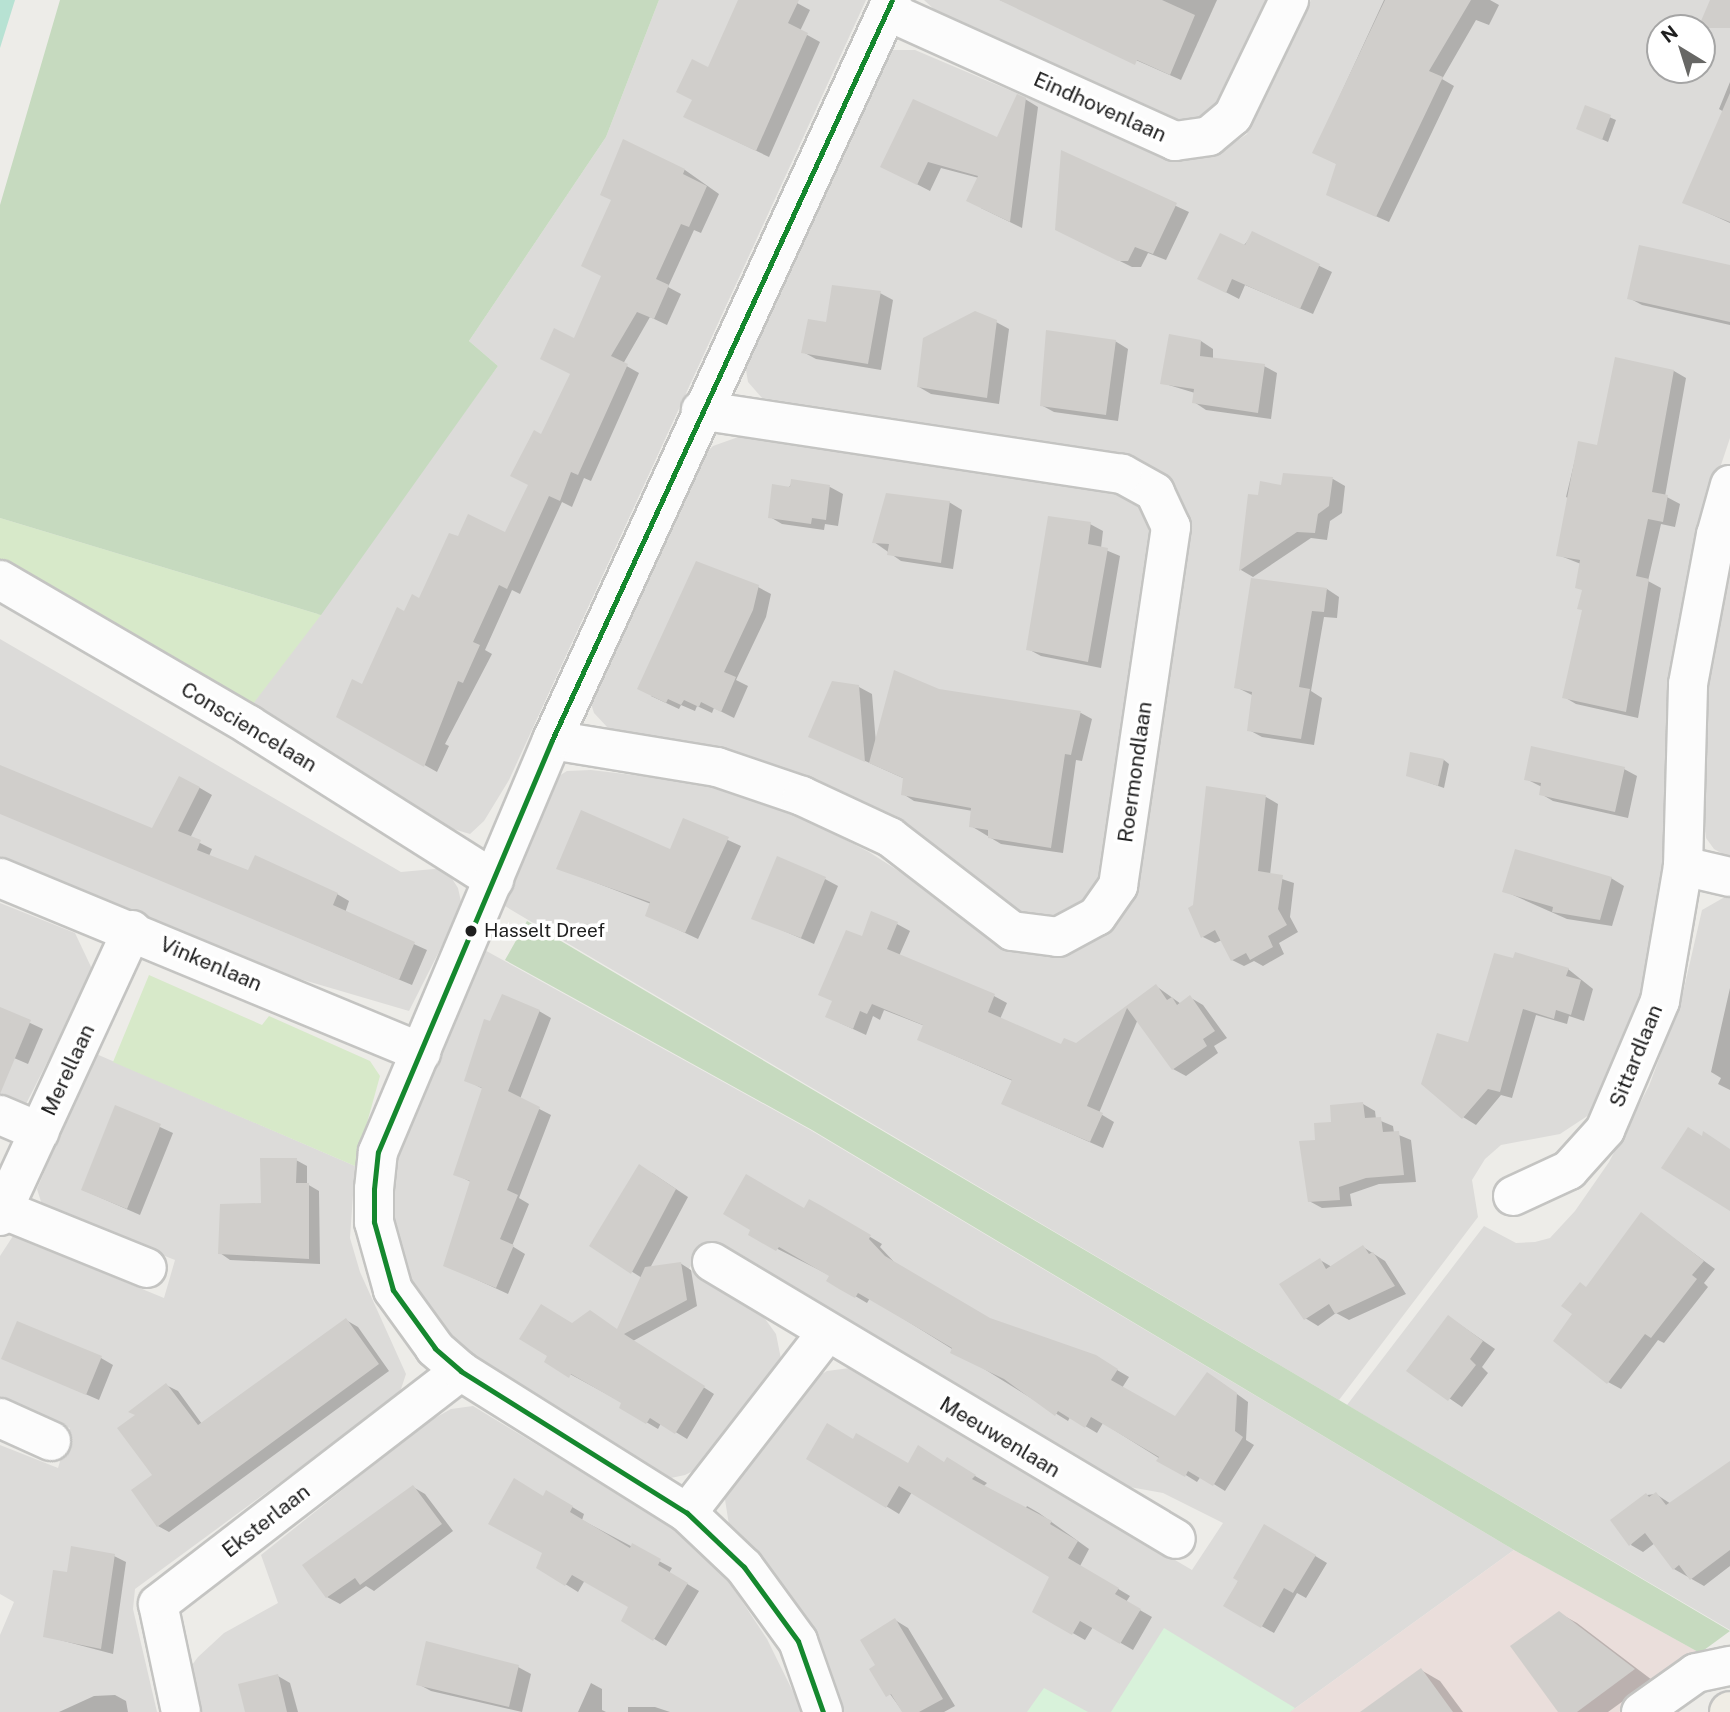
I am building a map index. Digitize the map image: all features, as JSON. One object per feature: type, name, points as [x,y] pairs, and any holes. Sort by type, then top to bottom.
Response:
[{"type":"street","name":"Eindhovenlaan","points":[[889,5],[1175,141],[1209,136],[1233,116],[1289,0]]},
{"type":"street","points":[[823,1712],[798,1642],[744,1567],[687,1513],[461,1371],[435,1348],[393,1290],[374,1222],[378,1152],[552,740],[889,5]]},
{"type":"street","name":"Roermondlaan","points":[[552,740],[717,767],[802,796],[890,837],[1012,931],[1058,937],[1097,916],[1118,886],[1171,527],[1155,492],[1122,474],[701,410]]},
{"type":"street","name":"Sittardlaan","points":[[1513,1196],[1569,1170],[1605,1130],[1660,1001],[1683,866],[1688,684],[1716,535],[1730,485]]},
{"type":"street","name":"Consciencelaan","points":[[0,580],[249,725],[495,880]]},
{"type":"street","points":[[1683,866],[1730,877]]},
{"type":"street","name":"Vinkenlaan","points":[[0,878],[132,930],[421,1052]]},
{"type":"street","name":"Merellaan","points":[[132,930],[2,1213],[147,1268]]},
{"type":"street","points":[[0,1115],[40,1132]]},
{"type":"street","name":"Meeuwenlaan","points":[[712,1262],[826,1334],[1175,1539]]},
{"type":"street","points":[[687,1513],[826,1334]]},
{"type":"street","name":"Eksterlaan","points":[[181,1712],[158,1604],[461,1371]]},
{"type":"street","points":[[0,1418],[51,1441]]},
{"type":"street","points":[[1642,1712],[1696,1673],[1730,1666]]},
{"type":"shaded area","points":[[659,0],[866,0],[509,780],[484,821],[470,834],[440,825],[246,713],[498,366],[469,341],[606,137]]},
{"type":"shaded area","points":[[924,0],[1270,0],[1240,67],[1210,117],[1177,125],[937,12]]},
{"type":"shaded area","points":[[1311,0],[1730,0],[1730,438],[1719,471],[1672,850],[1645,1009],[1601,1107],[1560,1134],[1501,1145],[1485,1159],[1472,1180],[1478,1217],[1339,1400],[498,902],[554,779],[567,771],[591,770],[701,783],[784,808],[869,852],[947,902],[1004,949],[1058,951],[1109,923],[1172,486],[1146,465],[1104,450],[762,398],[748,382],[745,364],[875,65],[892,50],[915,50],[1174,160],[1199,158],[1222,151],[1247,134]]},
{"type":"shaded area","points":[[741,436],[1090,483],[1122,490],[1145,508],[1150,538],[1099,879],[1083,904],[1062,916],[1042,920],[1013,911],[894,818],[758,760],[635,739],[609,729],[594,713],[588,694],[690,469],[713,446]]},
{"type":"shaded area","points":[[1730,549],[1730,858],[1714,849],[1706,838],[1700,798],[1705,705]]},
{"type":"shaded area","points":[[0,639],[401,872],[445,868],[458,888],[462,906],[409,1011],[300,979],[0,860]]},
{"type":"shaded area","points":[[1730,894],[1730,1630],[1347,1405],[1484,1226],[1516,1243],[1535,1242],[1550,1238],[1575,1211],[1609,1162],[1649,1086],[1682,997],[1702,910]]},
{"type":"shaded area","points":[[0,903],[75,933],[93,971],[26,1104],[0,1097]]},
{"type":"shaded area","points":[[481,948],[812,1131],[1514,1550],[1290,1712],[838,1712],[758,1565],[729,1525],[724,1493],[807,1383],[827,1371],[850,1368],[1192,1570],[1223,1523],[1163,1493],[1124,1486],[705,1242],[689,1269],[763,1316],[776,1334],[781,1359],[727,1438],[701,1467],[685,1475],[666,1479],[446,1341],[404,1278],[388,1202],[394,1163]]},
{"type":"shaded area","points":[[94,1053],[355,1166],[350,1238],[360,1272],[406,1374],[399,1395],[135,1589],[133,1609],[157,1712],[0,1712],[0,1635],[14,1602],[0,1594],[0,1445],[58,1468],[70,1428],[0,1398],[0,1256],[13,1236],[164,1298],[175,1260],[43,1208],[37,1189]]},
{"type":"shaded area","points":[[473,1406],[678,1530],[732,1586],[767,1639],[803,1712],[195,1712],[186,1673],[198,1657],[224,1633],[278,1603],[261,1555],[426,1423],[451,1409]]},
{"type":"shaded area","points":[[1514,1550],[1700,1653],[1619,1712],[1290,1712]]},
{"type":"green space","points":[[0,0],[15,0],[0,48]]},
{"type":"green space","points":[[60,0],[659,0],[606,137],[469,341],[498,366],[321,615],[0,518],[0,205]]},
{"type":"green space","points":[[0,518],[321,615],[246,713],[0,565]]},
{"type":"green space","points":[[527,921],[1730,1631],[1700,1653],[1514,1550],[812,1130],[505,960]]},
{"type":"green space","points":[[149,975],[262,1025],[269,1016],[370,1061],[380,1076],[355,1166],[113,1062]]},
{"type":"green space","points":[[1164,1628],[1295,1708],[1290,1712],[1111,1712]]},
{"type":"green space","points":[[1044,1688],[1088,1712],[1027,1712]]},
{"type":"building","points":[[738,0],[799,0],[788,23],[808,33],[756,151],[683,117],[692,100],[676,92],[692,59],[708,67]]},
{"type":"building","points":[[999,0],[1162,0],[1195,15],[1170,75],[1137,60],[1135,65]]},
{"type":"building","points":[[1385,0],[1471,0],[1429,71],[1443,77],[1376,217],[1326,195],[1336,164],[1312,153]]},
{"type":"building","points":[[1710,0],[1730,0],[1730,28],[1716,28],[1716,14],[1704,14]]},
{"type":"building","points":[[1730,93],[1730,222],[1682,203]]},
{"type":"building","points":[[1017,94],[1026,98],[1010,222],[966,201],[978,176],[928,162],[917,185],[880,167],[913,99],[997,137]]},
{"type":"building","points":[[1585,105],[1611,115],[1602,140],[1576,129]]},
{"type":"building","points":[[623,139],[685,169],[683,174],[707,186],[689,227],[681,224],[656,279],[669,285],[654,319],[637,312],[611,356],[628,364],[578,475],[571,472],[560,501],[549,496],[507,589],[499,585],[473,642],[480,645],[463,683],[458,681],[424,767],[336,717],[352,679],[362,684],[397,607],[404,611],[412,594],[419,598],[449,533],[458,536],[468,514],[505,532],[528,485],[510,476],[534,430],[541,434],[570,374],[540,359],[554,328],[574,338],[601,276],[581,266],[611,200],[600,195]]},
{"type":"building","points":[[1061,150],[1177,203],[1153,254],[1135,247],[1128,261],[1118,261],[1055,230]]},
{"type":"building","points":[[1252,231],[1320,264],[1300,309],[1232,279],[1226,293],[1197,279],[1220,233],[1245,245]]},
{"type":"building","points":[[1639,245],[1730,265],[1730,322],[1627,299]]},
{"type":"building","points":[[832,285],[881,291],[868,364],[801,353],[808,319],[826,322]]},
{"type":"building","points":[[975,311],[997,320],[987,398],[917,387],[923,338]]},
{"type":"building","points":[[1046,330],[1116,340],[1106,415],[1040,406]]},
{"type":"building","points":[[1169,334],[1201,340],[1200,356],[1265,364],[1258,413],[1192,403],[1194,389],[1160,384]]},
{"type":"building","points":[[1615,357],[1674,370],[1652,492],[1668,495],[1663,522],[1648,519],[1636,576],[1649,579],[1626,712],[1562,698],[1582,610],[1577,609],[1582,590],[1575,588],[1580,560],[1556,556],[1578,441],[1597,445]]},
{"type":"building","points":[[1283,473],[1333,477],[1329,506],[1318,514],[1315,533],[1297,532],[1239,571],[1248,494],[1258,495],[1260,481],[1281,485]]},
{"type":"building","points":[[791,479],[830,485],[826,520],[812,518],[811,524],[768,518],[772,484],[790,487]]},
{"type":"building","points":[[886,493],[950,501],[941,563],[887,555],[889,544],[872,543]]},
{"type":"building","points":[[1048,516],[1091,522],[1088,544],[1108,548],[1088,662],[1026,650]]},
{"type":"building","points":[[696,561],[759,585],[753,610],[724,672],[736,677],[721,712],[701,702],[699,707],[684,700],[681,705],[668,699],[666,703],[637,689]]},
{"type":"building","points":[[1251,578],[1327,588],[1324,612],[1312,611],[1299,687],[1310,689],[1301,739],[1247,731],[1252,692],[1234,688]]},
{"type":"building","points":[[894,670],[939,689],[1081,711],[1071,755],[1065,754],[1051,848],[988,838],[988,830],[969,827],[971,808],[901,795],[903,778],[869,763]]},
{"type":"building","points":[[832,681],[859,685],[865,762],[808,737]]},
{"type":"building","points":[[1531,746],[1625,767],[1615,812],[1539,795],[1541,783],[1524,780]]},
{"type":"building","points":[[1410,752],[1444,759],[1438,786],[1406,776]]},
{"type":"building","points":[[0,765],[152,828],[179,776],[200,787],[178,831],[201,840],[197,850],[248,870],[255,855],[338,893],[333,905],[415,942],[399,980],[0,814]]},
{"type":"building","points":[[1206,786],[1266,795],[1258,871],[1283,875],[1278,909],[1287,925],[1268,936],[1273,947],[1250,960],[1246,953],[1231,961],[1215,930],[1201,938],[1188,908],[1193,905]]},
{"type":"building","points":[[581,810],[670,849],[683,818],[729,837],[685,933],[645,916],[650,902],[556,869]]},
{"type":"building","points":[[1515,849],[1612,877],[1600,920],[1552,912],[1553,907],[1502,892]]},
{"type":"building","points":[[777,856],[826,877],[801,938],[751,919]]},
{"type":"building","points":[[871,911],[898,922],[887,949],[995,994],[988,1012],[1061,1044],[1064,1038],[1076,1043],[1156,984],[1167,1000],[1172,997],[1177,1005],[1190,995],[1215,1031],[1203,1039],[1207,1046],[1172,1070],[1127,1008],[1087,1106],[1103,1113],[1090,1142],[1001,1104],[1012,1080],[917,1040],[923,1025],[872,1004],[867,1014],[860,1011],[853,1029],[825,1017],[832,1001],[818,995],[846,930],[862,936]]},
{"type":"building","points":[[1515,952],[1569,968],[1566,976],[1581,980],[1571,1015],[1556,1010],[1554,1019],[1523,1009],[1500,1092],[1488,1089],[1462,1119],[1421,1084],[1437,1033],[1468,1042],[1494,953],[1513,958]]},
{"type":"building","points":[[502,994],[540,1010],[508,1091],[540,1107],[507,1190],[518,1195],[500,1239],[514,1245],[496,1288],[443,1266],[470,1181],[453,1175],[482,1088],[464,1081],[484,1019],[490,1021]]},
{"type":"building","points":[[0,1007],[31,1020],[0,1094]]},
{"type":"building","points":[[1363,1102],[1365,1118],[1381,1117],[1383,1132],[1399,1131],[1404,1175],[1366,1178],[1339,1187],[1340,1200],[1308,1202],[1299,1141],[1315,1140],[1314,1123],[1331,1122],[1330,1105]]},
{"type":"building","points":[[115,1105],[161,1124],[127,1209],[81,1190]]},
{"type":"building","points":[[1688,1127],[1702,1136],[1703,1131],[1730,1149],[1730,1211],[1661,1168]]},
{"type":"building","points":[[260,1158],[297,1158],[296,1183],[309,1183],[309,1259],[218,1254],[220,1204],[261,1203]]},
{"type":"building","points":[[639,1164],[676,1189],[631,1274],[589,1246]]},
{"type":"building","points":[[746,1174],[804,1208],[809,1199],[871,1235],[869,1239],[885,1256],[990,1318],[1096,1355],[1118,1369],[1111,1380],[1175,1416],[1207,1372],[1237,1393],[1235,1431],[1243,1437],[1213,1486],[1188,1471],[1185,1477],[1156,1461],[1159,1457],[1091,1417],[1085,1428],[1058,1411],[1055,1416],[1004,1379],[950,1353],[952,1348],[925,1332],[858,1293],[855,1298],[839,1289],[826,1281],[829,1276],[779,1247],[776,1251],[748,1235],[750,1230],[723,1214]]},
{"type":"building","points":[[1641,1212],[1704,1261],[1692,1275],[1697,1279],[1651,1338],[1645,1334],[1607,1384],[1553,1341],[1572,1314],[1561,1306],[1580,1282],[1586,1287]]},
{"type":"building","points":[[1363,1245],[1369,1254],[1373,1252],[1395,1286],[1335,1314],[1329,1304],[1304,1320],[1279,1284],[1320,1258],[1326,1269]]},
{"type":"building","points":[[681,1262],[687,1300],[624,1334],[705,1386],[675,1434],[650,1418],[646,1424],[619,1408],[621,1403],[571,1374],[569,1378],[544,1362],[547,1356],[519,1339],[541,1304],[572,1323],[590,1310],[617,1329],[645,1267]]},
{"type":"building","points":[[1448,1315],[1483,1341],[1470,1359],[1476,1365],[1448,1401],[1406,1371]]},
{"type":"building","points":[[346,1318],[379,1364],[157,1527],[131,1490],[152,1475],[117,1428],[135,1415],[128,1412],[166,1383],[198,1425]]},
{"type":"building","points":[[17,1321],[102,1356],[86,1395],[1,1359]]},
{"type":"building","points":[[827,1423],[853,1439],[856,1433],[908,1463],[918,1445],[944,1462],[947,1457],[976,1475],[972,1479],[1052,1521],[1050,1524],[1078,1541],[1068,1558],[1119,1588],[1115,1594],[1141,1609],[1120,1644],[1080,1621],[1072,1635],[1032,1612],[1049,1577],[899,1486],[886,1508],[806,1459]]},
{"type":"building","points":[[1730,1461],[1730,1550],[1690,1580],[1679,1565],[1673,1570],[1645,1533],[1629,1546],[1610,1520],[1646,1493],[1649,1497],[1656,1492],[1666,1505]]},
{"type":"building","points":[[514,1478],[543,1496],[546,1490],[573,1506],[570,1512],[630,1548],[632,1543],[661,1559],[658,1565],[688,1583],[653,1641],[621,1621],[628,1607],[572,1575],[565,1586],[536,1568],[542,1553],[488,1524]]},
{"type":"building","points":[[413,1485],[442,1524],[360,1585],[355,1578],[326,1598],[302,1565]]},
{"type":"building","points":[[1264,1524],[1316,1555],[1293,1593],[1284,1588],[1261,1628],[1223,1606],[1238,1581],[1233,1578]]},
{"type":"building","points":[[71,1546],[115,1554],[101,1649],[43,1637],[53,1570],[67,1572]]},
{"type":"building","points":[[1559,1611],[1635,1669],[1577,1712],[1558,1712],[1510,1646]]},
{"type":"building","points":[[895,1618],[943,1699],[919,1712],[902,1712],[891,1694],[886,1697],[869,1669],[875,1665],[860,1640]]},
{"type":"building","points":[[426,1641],[519,1665],[509,1707],[416,1685]]},
{"type":"building","points":[[1421,1668],[1453,1712],[1360,1712]]},
{"type":"building","points":[[278,1674],[287,1712],[245,1712],[238,1684]]},
{"type":"transit line","points":[[823,1712],[798,1641],[744,1567],[687,1513],[461,1371],[435,1348],[393,1290],[374,1222],[374,1189],[378,1152],[552,740],[892,0]]},
{"type":"place","name":"Hasselt Dreef","points":[[471,931]]}]
